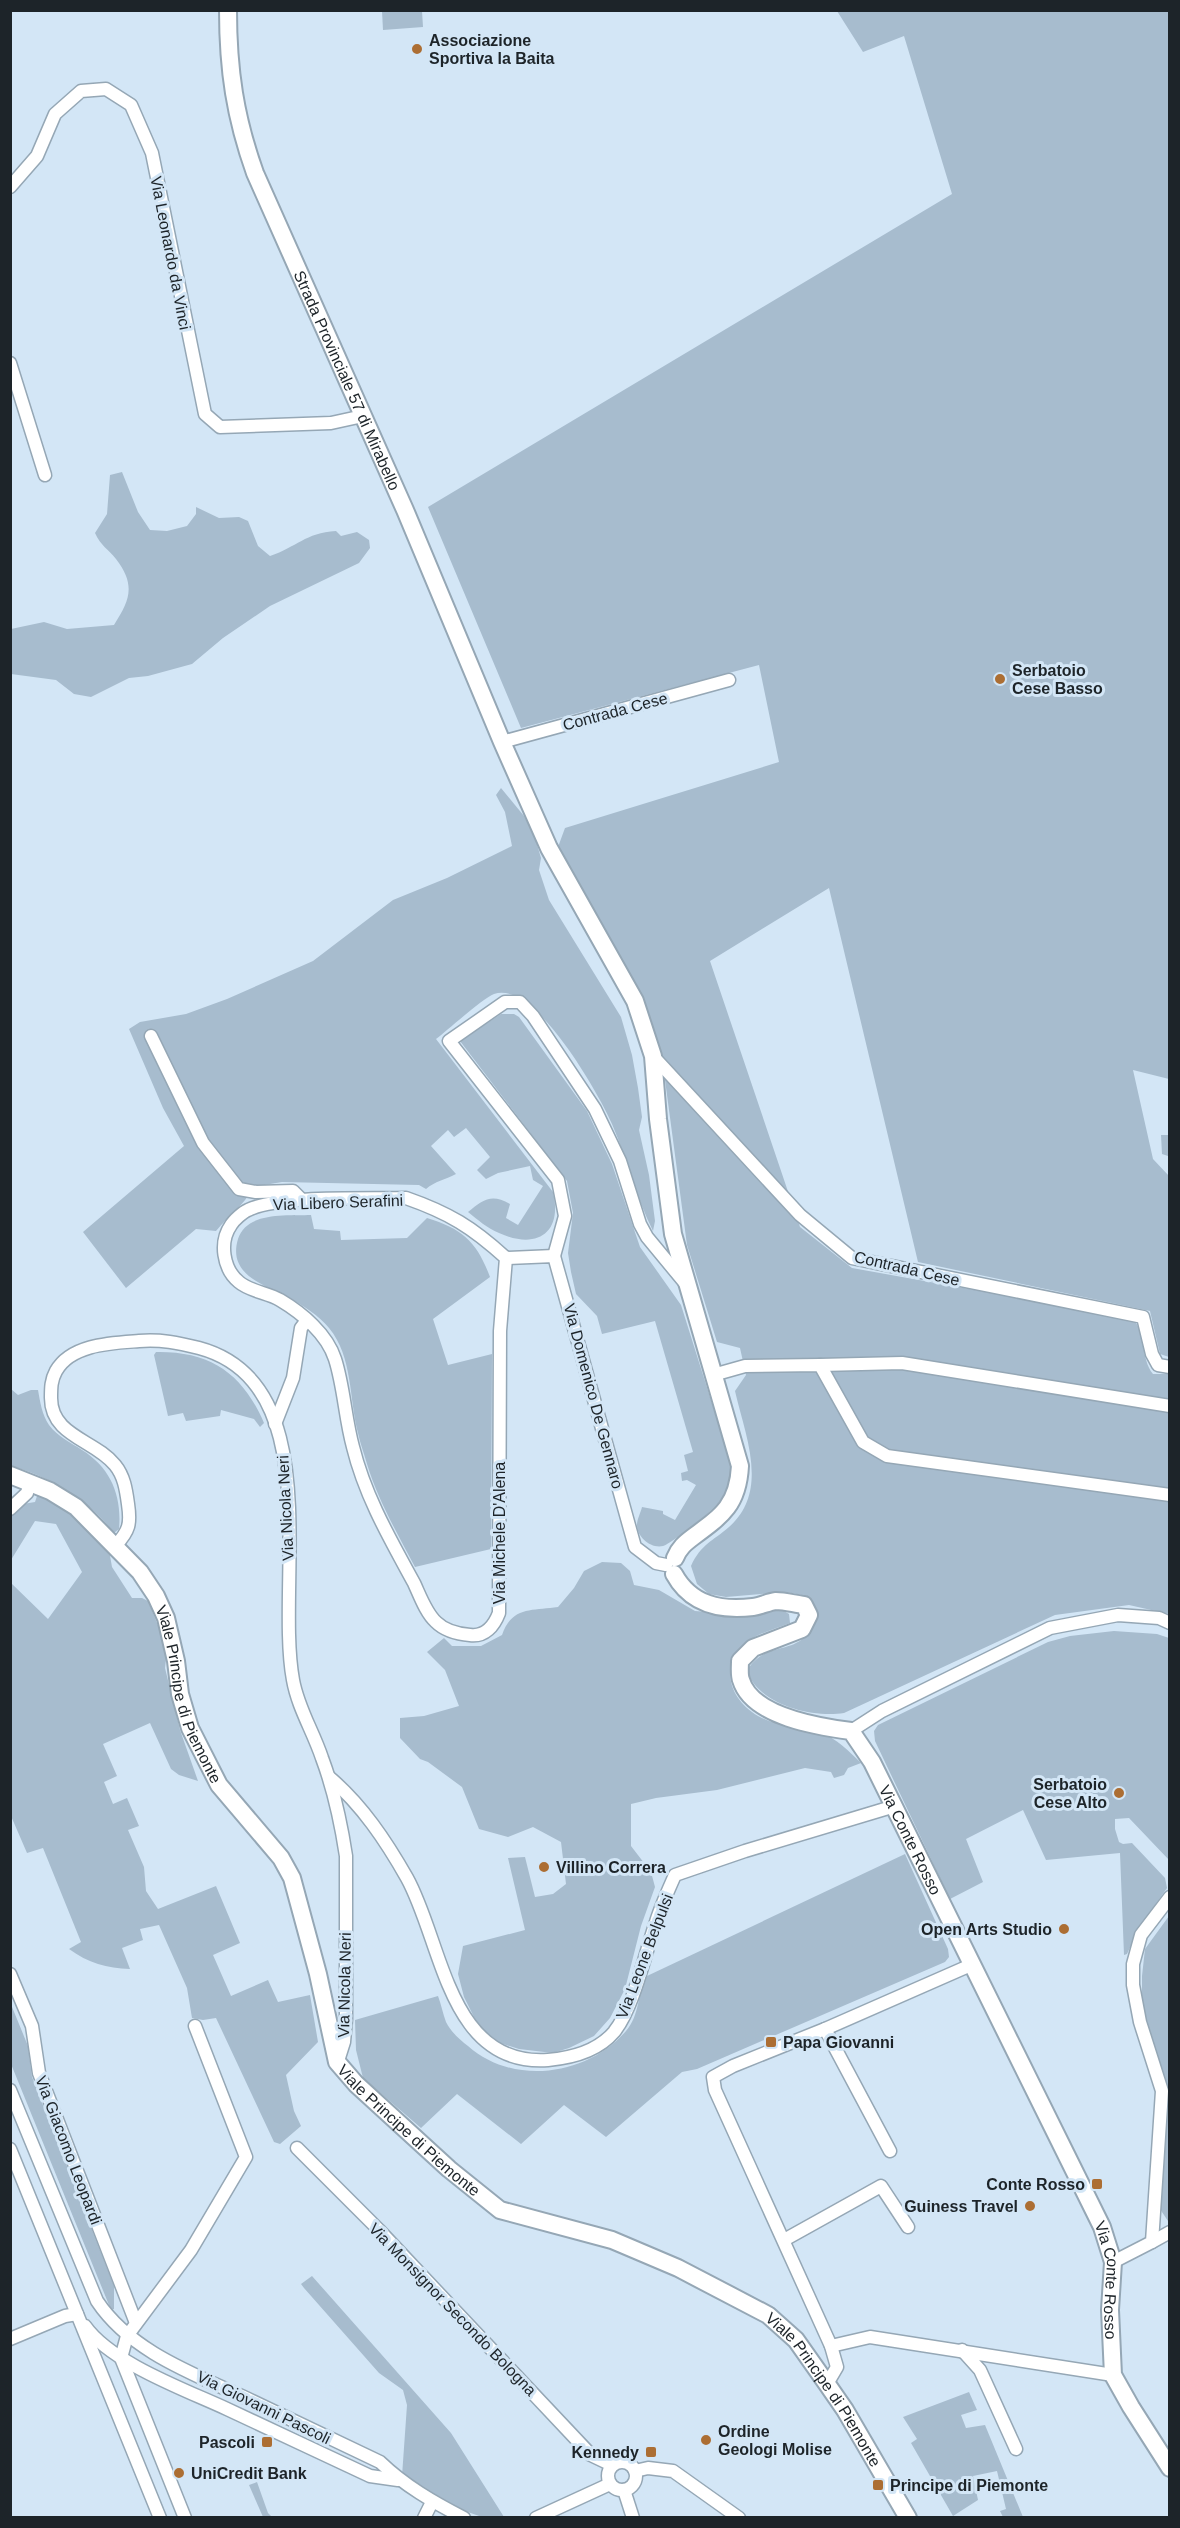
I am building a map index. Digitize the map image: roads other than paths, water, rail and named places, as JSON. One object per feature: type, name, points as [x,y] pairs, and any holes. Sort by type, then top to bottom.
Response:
[{"type":"street","name":"Strada Provinciale 57 di Mirabello","points":[[228,10],[228,57],[232,92],[255,173],[363,416],[549,848],[635,1001],[654,1056],[658,1119],[673,1234],[740,1466],[739,1485],[726,1510],[682,1545],[672,1566]]},
{"type":"street","name":"Via Leonardo da Vinci","points":[[10,187],[37,156],[55,114],[81,91],[106,90],[131,105],[152,153],[205,414],[220,428],[331,423],[363,416]]},
{"type":"street","points":[[10,363],[45,475]]},
{"type":"street","name":"Contrada Cese","points":[[502,742],[729,680]]},
{"type":"street","points":[[506,1258],[554,1256],[565,1216],[558,1180],[449,1041],[505,1002],[520,1002],[533,1016],[595,1109],[620,1161],[640,1224],[647,1237],[686,1284]]},
{"type":"street","points":[[151,1036],[203,1143],[239,1190],[293,1191],[303,1201]]},
{"type":"street","name":"Contrada Cese","points":[[654,1056],[800,1215],[852,1258],[1143,1317],[1152,1354],[1158,1365],[1170,1367]]},
{"type":"street","name":"Via Libero Serafini","points":[[307,1320],[280,1300],[239,1283],[229,1271],[224,1257],[224,1241],[231,1225],[246,1210],[265,1204],[303,1201],[405,1198],[439,1209],[476,1231],[506,1258]]},
{"type":"street","name":"Via Domenico De Gennaro","points":[[554,1256],[635,1547],[656,1563],[672,1566]]},
{"type":"street","name":"Via Michele D'Alena","points":[[307,1320],[325,1338],[335,1358],[353,1448],[370,1502],[436,1622],[458,1634],[476,1636],[488,1631],[495,1624],[499,1613],[500,1331],[506,1258]]},
{"type":"street","points":[[275,1424],[293,1378],[301,1328],[307,1320]]},
{"type":"street","name":"Via Nicola Neri","points":[[116,1545],[128,1532],[129,1512],[122,1476],[113,1463],[70,1434],[57,1420],[51,1406],[51,1384],[56,1370],[70,1355],[91,1347],[146,1340],[182,1344],[211,1352],[231,1362],[248,1376],[263,1395],[283,1451],[289,1532],[288,1628],[293,1679],[301,1709],[329,1777],[339,1812],[346,1856],[346,2019],[344,2042],[337,2062]]},
{"type":"street","points":[[713,1375],[745,1366],[902,1363],[1170,1406]]},
{"type":"street","points":[[820,1365],[863,1442],[887,1456],[1170,1495]]},
{"type":"street","name":"Viale Principe di Piemonte","points":[[10,1475],[50,1491],[76,1507],[116,1545],[140,1572],[156,1596],[166,1617],[176,1661],[180,1694],[190,1728],[219,1785],[281,1858],[292,1878],[318,1974],[337,2062],[356,2084],[449,2169],[500,2210],[612,2240],[678,2268],[768,2315],[796,2340],[827,2384],[845,2410],[908,2517]]},
{"type":"street","points":[[10,1509],[27,1493],[30,1482]]},
{"type":"street","points":[[672,1566],[681,1587],[699,1601],[718,1608],[754,1607],[775,1601],[804,1605],[809,1615],[802,1629],[753,1648],[740,1661],[741,1680],[748,1692],[773,1712],[811,1724],[851,1731],[882,1711],[1050,1628],[1118,1615],[1159,1618],[1170,1623]]},
{"type":"street","name":"Via Conte Rosso","points":[[851,1731],[872,1762],[895,1806],[971,1965],[1102,2227],[1113,2262],[1110,2310],[1113,2374],[1170,2468]]},
{"type":"street","name":"Via Leone Belpulsi","points":[[329,1777],[351,1796],[383,1839],[408,1880],[436,1953],[469,2024],[486,2043],[501,2052],[536,2061],[557,2059],[585,2052],[601,2044],[614,2032],[626,2010],[657,1918],[675,1875],[745,1851],[895,1806]]},
{"type":"street","points":[[1152,2242],[1162,2091],[1140,2022],[1133,1985],[1133,1964],[1141,1935],[1170,1897]]},
{"type":"street","points":[[827,2384],[837,2367],[831,2346],[715,2090],[713,2077],[732,2066],[825,2029],[971,1965]]},
{"type":"street","name":"Via Giacomo Leopardi","points":[[10,1974],[32,2026],[39,2073],[136,2323]]},
{"type":"street","points":[[121,2358],[127,2336],[191,2250],[246,2157],[195,2026]]},
{"type":"street","points":[[825,2029],[890,2151]]},
{"type":"street","name":"Via Giacomo Leopardi","points":[[11,2091],[97,2301],[107,2316],[127,2336]]},
{"type":"street","name":"Via Monsignor Secondo Bologna","points":[[297,2148],[395,2247],[591,2455],[612,2465]]},
{"type":"street","points":[[10,2149],[160,2517]]},
{"type":"street","points":[[784,2240],[880,2186],[908,2228]]},
{"type":"street","points":[[1113,2262],[1170,2232]]},
{"type":"street","points":[[10,2339],[64,2316],[77,2314]]},
{"type":"street","points":[[77,2314],[103,2345],[121,2358],[185,2517]]},
{"type":"street","name":"Via Giovanni Pascoli","points":[[127,2336],[167,2360],[380,2462],[398,2480],[432,2502],[464,2517]]},
{"type":"street","points":[[831,2346],[870,2337],[1113,2374]]},
{"type":"street","points":[[962,2350],[980,2370],[1016,2449]]},
{"type":"street","name":"Via Giovanni Pascoli","points":[[121,2358],[370,2476],[398,2480]]},
{"type":"street","points":[[626,2462],[635,2471],[634,2483],[624,2490],[616,2489],[610,2484],[608,2474],[612,2465],[626,2462]]},
{"type":"street","points":[[635,2471],[648,2468],[673,2471],[739,2517]]},
{"type":"street","points":[[536,2517],[610,2484]]},
{"type":"street","points":[[624,2490],[633,2517]]},
{"type":"street","points":[[424,2517],[432,2502]]},
{"type":"place","name":"Associazione Sportiva la Baita","points":[[417,49]]},
{"type":"place","name":"Serbatoio Cese Basso","points":[[1000,679]]},
{"type":"place","name":"Serbatoio Cese Alto","points":[[1119,1793]]},
{"type":"place","name":"Villino Correra","points":[[544,1867]]},
{"type":"place","name":"Open Arts Studio","points":[[1064,1929]]},
{"type":"place","name":"Papa Giovanni","points":[[771,2042]]},
{"type":"place","name":"Conte Rosso","points":[[1097,2184]]},
{"type":"place","name":"Guiness Travel","points":[[1030,2206]]},
{"type":"place","name":"Ordine Geologi Molise","points":[[706,2440]]},
{"type":"place","name":"Pascoli","points":[[267,2442]]},
{"type":"place","name":"Kennedy","points":[[651,2452]]},
{"type":"place","name":"UniCredit Bank","points":[[179,2473]]},
{"type":"place","name":"Principe di Piemonte","points":[[878,2485]]}]
